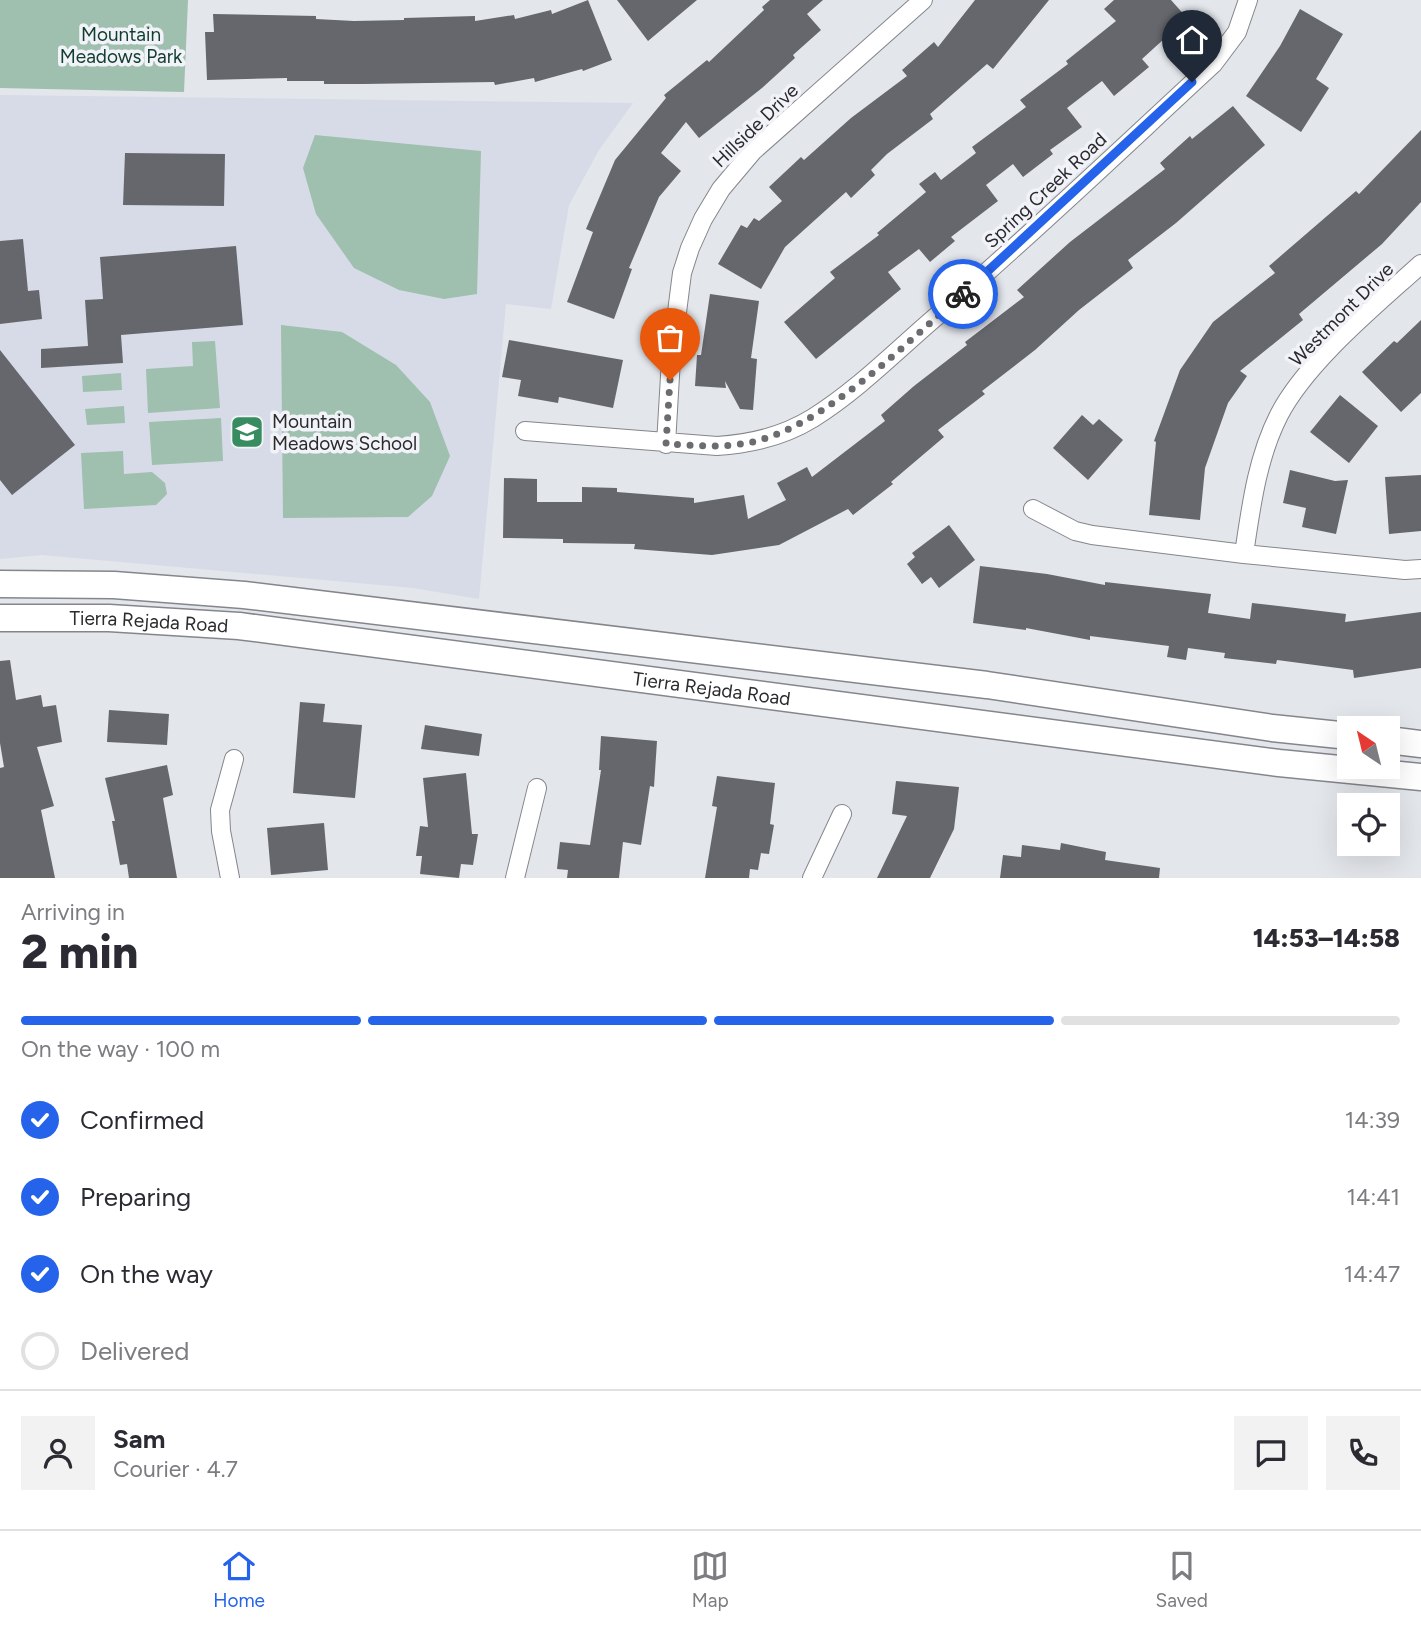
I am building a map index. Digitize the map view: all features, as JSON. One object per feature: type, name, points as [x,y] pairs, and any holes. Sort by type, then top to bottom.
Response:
[{"type":"main road","name":"Tierra Rejada Road","points":[[0,584],[114,585],[244,595],[987,685],[1272,728],[1337,735]]},
{"type":"main road","name":"Tierra Rejada Road","points":[[0,618],[109,618],[239,626],[1252,759],[1421,777]]},
{"type":"main road","points":[[1400,741],[1421,744]]},
{"type":"street","name":"Hillside Drive","points":[[666,444],[671,359],[682,273],[703,219],[721,189],[753,151],[923,0]]},
{"type":"street","name":"Spring Creek Road","points":[[525,431],[717,446],[756,441],[810,419],[843,396],[990,270],[1213,64],[1237,33],[1248,0]]},
{"type":"street","name":"Westmont Drive","points":[[1244,554],[1262,458],[1279,414],[1311,370],[1421,264]]},
{"type":"street","points":[[1034,509],[1067,527],[1092,535],[1244,554],[1405,570],[1421,569]]},
{"type":"street","points":[[230,878],[220,810],[234,759]]},
{"type":"street","points":[[515,878],[537,788]]},
{"type":"street","points":[[812,878],[842,814]]},
{"type":"shaded area","name":"Mountain Meadows School","points":[[0,95],[633,103],[599,150],[569,205],[551,309],[506,304],[479,599],[413,588],[42,555],[0,559]]},
{"type":"green space","name":"Mountain Meadows Park","points":[[0,0],[188,0],[184,92],[0,88]]},
{"type":"green space","points":[[315,135],[481,151],[477,294],[444,299],[399,290],[354,268],[316,214],[303,168]]},
{"type":"green space","points":[[281,325],[342,332],[396,365],[430,402],[450,456],[432,496],[408,517],[283,518]]},
{"type":"green space","points":[[215,341],[220,408],[148,413],[146,369],[193,366],[192,342]]},
{"type":"green space","points":[[121,373],[122,390],[83,392],[82,376]]},
{"type":"green space","points":[[124,406],[125,423],[87,425],[85,409]]},
{"type":"green space","points":[[221,418],[223,461],[152,465],[149,422]]},
{"type":"green space","points":[[123,451],[124,474],[152,472],[165,483],[167,494],[156,505],[84,509],[81,453]]},
{"type":"building","points":[[588,0],[612,60],[583,71],[582,69],[535,82],[534,78],[495,85],[494,82],[324,84],[324,81],[287,81],[287,78],[207,80],[205,32],[214,32],[213,14],[316,16],[316,19],[354,21],[475,16],[475,21],[514,15],[515,19],[551,10],[552,14]]},
{"type":"building","points":[[617,0],[697,0],[648,41]]},
{"type":"building","points":[[770,0],[823,0],[807,14],[821,30],[762,88],[699,138],[686,122],[661,153],[681,171],[659,197],[629,268],[632,269],[614,319],[567,302],[593,232],[586,229],[615,160],[666,98],[664,95],[707,60],[709,62],[764,10],[762,7]]},
{"type":"building","points":[[975,0],[1049,0],[993,69],[987,64],[930,114],[933,119],[887,154],[871,170],[875,175],[851,198],[846,192],[785,247],[761,289],[718,264],[741,225],[747,228],[754,218],[759,221],[782,201],[769,187],[801,157],[804,160],[851,118],[907,76],[902,70],[934,42],[938,47]]},
{"type":"building","points":[[1114,0],[1171,0],[1187,18],[1142,59],[1149,67],[1114,96],[1102,81],[1067,108],[1082,127],[1050,150],[1053,154],[1023,177],[1013,164],[986,185],[998,201],[951,237],[955,241],[930,262],[919,249],[888,272],[901,289],[816,359],[784,322],[835,278],[830,272],[879,235],[877,233],[926,192],[919,184],[935,172],[941,180],[976,153],[972,147],[1026,107],[1020,100],[1068,64],[1066,61],[1116,21],[1104,9]]},
{"type":"building","points":[[1300,9],[1343,34],[1316,79],[1329,88],[1301,132],[1246,96],[1280,46]]},
{"type":"building","points":[[1233,106],[1265,145],[1176,223],[1128,260],[1133,268],[982,391],[985,394],[938,430],[944,437],[891,482],[893,484],[853,515],[848,509],[779,545],[712,555],[634,549],[635,544],[563,543],[563,539],[503,538],[504,478],[537,479],[537,502],[582,502],[582,487],[617,488],[617,492],[694,498],[694,503],[744,495],[748,519],[786,500],[777,483],[807,467],[812,477],[885,421],[881,415],[967,345],[965,342],[1024,297],[1017,290],[1070,242],[1165,169],[1160,163],[1190,136],[1192,139]]},
{"type":"building","points":[[1421,130],[1421,202],[1382,244],[1299,314],[1303,320],[1240,371],[1247,376],[1228,403],[1205,468],[1200,520],[1149,515],[1154,441],[1180,370],[1213,322],[1275,273],[1269,266],[1356,191],[1359,194]]},
{"type":"building","points":[[125,153],[225,154],[224,206],[123,205]]},
{"type":"building","points":[[23,239],[28,291],[39,290],[42,319],[0,324],[0,241]]},
{"type":"building","points":[[236,246],[243,325],[121,335],[123,363],[41,368],[41,349],[88,346],[85,300],[103,299],[100,257]]},
{"type":"building","points":[[710,294],[759,301],[751,358],[757,359],[753,410],[740,409],[725,381],[726,388],[695,386],[697,355],[701,355]]},
{"type":"building","points":[[1421,320],[1421,393],[1401,412],[1362,372]]},
{"type":"building","points":[[509,340],[623,360],[613,408],[559,397],[558,403],[518,396],[521,380],[502,377]]},
{"type":"building","points":[[0,350],[75,445],[12,495],[0,480]]},
{"type":"building","points":[[1340,395],[1378,426],[1349,463],[1310,432]]},
{"type":"building","points":[[1082,415],[1093,425],[1099,419],[1123,440],[1088,480],[1053,448]]},
{"type":"building","points":[[1290,470],[1335,481],[1348,480],[1336,534],[1302,527],[1306,508],[1283,503]]},
{"type":"building","points":[[1421,475],[1421,531],[1389,534],[1385,477]]},
{"type":"building","points":[[949,525],[975,560],[939,588],[931,577],[922,584],[907,564],[915,557],[912,553]]},
{"type":"building","points":[[980,566],[1047,574],[1105,585],[1105,582],[1211,594],[1208,613],[1250,619],[1252,603],[1346,614],[1345,622],[1421,612],[1421,668],[1354,678],[1353,670],[1277,660],[1276,664],[1224,658],[1225,653],[1188,648],[1186,660],[1167,657],[1169,646],[1090,636],[1090,640],[1026,628],[973,623]]},
{"type":"building","points":[[10,660],[16,700],[41,695],[43,707],[56,705],[62,742],[37,747],[54,806],[41,810],[55,878],[0,878],[0,768],[4,767],[0,743],[0,661]]},
{"type":"building","points":[[300,702],[325,704],[323,722],[362,725],[355,798],[293,793]]},
{"type":"building","points":[[109,710],[169,714],[167,745],[107,742]]},
{"type":"building","points":[[425,725],[482,734],[479,756],[421,749]]},
{"type":"building","points":[[601,736],[657,741],[654,787],[650,786],[641,845],[623,842],[619,878],[567,878],[568,870],[557,869],[560,842],[590,845],[601,770]]},
{"type":"building","points":[[167,765],[173,795],[163,798],[177,878],[129,878],[127,864],[120,865],[112,821],[115,821],[105,778]]},
{"type":"building","points":[[466,773],[472,834],[478,834],[473,865],[461,864],[459,878],[420,874],[422,856],[416,856],[420,826],[428,827],[423,778]]},
{"type":"building","points":[[717,776],[775,783],[770,824],[774,825],[769,854],[761,853],[758,870],[750,869],[749,878],[705,878],[717,807],[712,806]]},
{"type":"building","points":[[896,781],[959,787],[954,829],[930,878],[877,878],[907,816],[892,814]]},
{"type":"building","points":[[324,823],[328,870],[271,875],[267,828]]},
{"type":"building","points":[[1061,843],[1106,852],[1105,860],[1160,868],[1159,878],[1000,878],[1003,855],[1021,857],[1022,845],[1060,850]]},
{"type":"way so far","points":[[670,380],[666,444],[717,446],[743,444],[769,437],[810,419],[843,396],[963,294]]},
{"type":"place","name":"Mountain Meadows School","points":[[247,432]]},
{"type":"route","points":[[963,294],[1192,82]]}]
